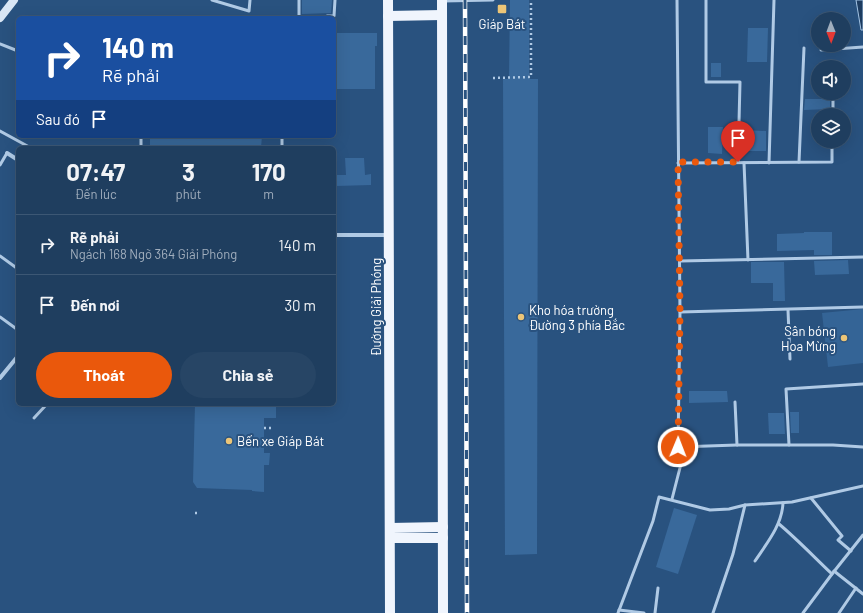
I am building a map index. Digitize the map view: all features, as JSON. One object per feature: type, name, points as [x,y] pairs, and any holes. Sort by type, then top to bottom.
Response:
[{"type":"main road","points":[[0,18],[14,0]]},
{"type":"main road","name":"Đường Giải Phóng","points":[[388,0],[390,613]]},
{"type":"main road","points":[[442,0],[443,613]]},
{"type":"main road","points":[[388,16],[442,15]]},
{"type":"main road","points":[[390,533],[443,532]]},
{"type":"street","points":[[7,153],[16,159]]},
{"type":"street","points":[[336,235],[389,235]]},
{"type":"street","points":[[0,378],[16,358]]},
{"type":"lane","points":[[212,0],[249,11],[250,0]]},
{"type":"lane","points":[[299,0],[299,16]]},
{"type":"lane","points":[[334,0],[334,16]]},
{"type":"lane","points":[[442,0],[493,0]]},
{"type":"lane","points":[[677,0],[680,261],[678,447],[737,445],[863,447]]},
{"type":"lane","points":[[706,0],[706,82],[740,82],[738,162]]},
{"type":"lane","points":[[769,163],[774,0]]},
{"type":"lane","points":[[0,44],[16,50]]},
{"type":"lane","points":[[851,48],[863,47]]},
{"type":"lane","points":[[799,162],[804,48]]},
{"type":"lane","points":[[0,131],[27,146]]},
{"type":"lane","points":[[678,162],[832,162],[832,148]]},
{"type":"lane","points":[[0,165],[7,153]]},
{"type":"lane","points":[[744,162],[748,260]]},
{"type":"lane","points":[[0,256],[16,268]]},
{"type":"lane","points":[[680,261],[863,257]]},
{"type":"lane","points":[[680,312],[863,307]]},
{"type":"lane","points":[[788,310],[790,359]]},
{"type":"lane","points":[[0,317],[16,329]]},
{"type":"lane","points":[[789,445],[786,389],[863,384]]},
{"type":"lane","points":[[735,402],[737,445]]},
{"type":"lane","points":[[34,418],[44,406]]},
{"type":"lane","points":[[672,500],[683,456],[683,447]]},
{"type":"lane","points":[[644,613],[619,612],[653,521],[659,497],[710,510],[729,509],[745,505],[811,498],[863,486]]},
{"type":"lane","points":[[811,498],[842,536],[838,540],[851,551]]},
{"type":"lane","points":[[755,561],[779,524],[783,513],[783,502]]},
{"type":"lane","points":[[713,613],[733,554],[745,505]]},
{"type":"lane","points":[[779,524],[796,538],[812,556],[863,594]]},
{"type":"lane","points":[[803,613],[863,535]]},
{"type":"lane","points":[[655,613],[658,588]]},
{"type":"lane","points":[[839,613],[856,588]]},
{"type":"path","points":[[493,78],[531,77],[532,0]]},
{"type":"path","points":[[264,428],[272,428]]},
{"type":"path","points":[[195,512],[200,513]]},
{"type":"shaded area","points":[[856,0],[863,0],[863,30],[861,30]]},
{"type":"shaded area","name":"Sân bóng Hoa Mừng","points":[[863,309],[863,363],[828,367],[822,313]]},
{"type":"building","points":[[302,0],[332,0],[331,13],[302,14]]},
{"type":"building","name":"Kho hóa trường Đường 3 phía Bắc","points":[[510,0],[529,0],[529,79],[538,79],[537,554],[505,555],[503,79],[509,79]]},
{"type":"building","points":[[748,28],[768,28],[767,62],[747,62]]},
{"type":"building","points":[[336,33],[377,33],[377,46],[375,46],[375,89],[337,89]]},
{"type":"building","points":[[711,63],[721,63],[721,77],[711,77]]},
{"type":"building","points":[[805,99],[830,100],[830,108],[811,108],[811,110],[804,110]]},
{"type":"building","points":[[708,127],[723,127],[722,154],[708,153]]},
{"type":"building","points":[[744,130],[766,131],[766,151],[744,151]]},
{"type":"building","points":[[150,138],[262,138],[261,146],[150,146]]},
{"type":"building","points":[[345,158],[364,158],[365,175],[371,174],[371,185],[336,186],[336,175],[346,175]]},
{"type":"building","points":[[832,232],[832,255],[814,255],[814,250],[777,251],[777,234]]},
{"type":"building","points":[[848,260],[849,274],[815,275],[814,261]]},
{"type":"building","points":[[751,262],[784,262],[785,301],[773,301],[773,283],[751,283]]},
{"type":"building","points":[[689,391],[727,391],[728,402],[689,403]]},
{"type":"building","name":"Bến xe Giáp Bát","points":[[195,406],[276,406],[276,418],[264,418],[264,453],[270,453],[269,465],[264,465],[264,492],[252,490],[197,488],[193,482]]},
{"type":"building","points":[[790,412],[799,412],[799,433],[791,433]]},
{"type":"building","points":[[768,413],[784,413],[785,434],[769,434]]},
{"type":"building","points":[[674,508],[697,515],[678,574],[656,567]]},
{"type":"railway","points":[[465,0],[467,613]]},
{"type":"place","name":"Giáp Bát","points":[[502,9]]},
{"type":"place","name":"Kho hóa trường Đường 3 phía Bắc","points":[[521,317]]},
{"type":"place","name":"Sân bóng Hoa Mừng","points":[[844,338]]},
{"type":"place","name":"Bến xe Giáp Bát","points":[[229,441]]},
{"type":"route","points":[[678,447],[680,312],[678,162],[738,162]]}]
